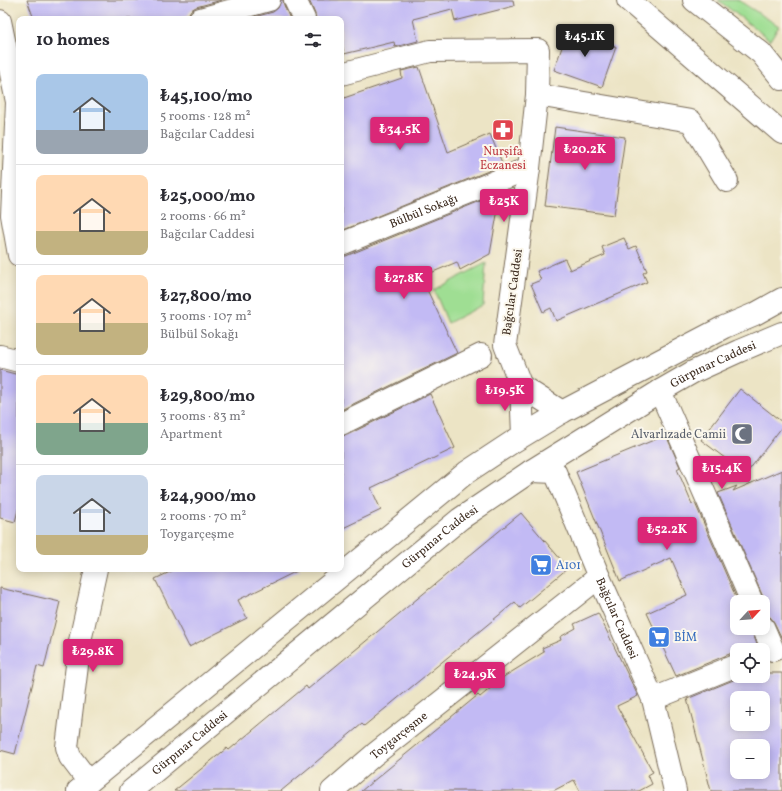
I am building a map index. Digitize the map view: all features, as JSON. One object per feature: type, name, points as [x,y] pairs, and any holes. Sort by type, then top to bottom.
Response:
[{"type":"main road","points":[[211,16],[269,0]]},
{"type":"main road","points":[[295,0],[303,16]]},
{"type":"main road","points":[[628,0],[782,133]]},
{"type":"main road","points":[[694,0],[761,53],[782,78]]},
{"type":"main road","points":[[0,21],[16,97]]},
{"type":"main road","name":"Bağcılar Caddesi","points":[[344,73],[430,51],[538,50],[537,94],[529,168],[505,345],[521,386],[523,435]]},
{"type":"main road","points":[[537,94],[691,120],[727,181]]},
{"type":"main road","points":[[16,125],[12,215],[16,238]]},
{"type":"main road","name":"Bülbül Sokağı","points":[[344,243],[529,168]]},
{"type":"main road","points":[[95,572],[80,641],[67,747],[83,786],[467,472],[523,435],[562,412],[724,327],[755,314],[782,299]]},
{"type":"main road","name":"Gürpınar Caddesi","points":[[131,791],[460,519],[531,471],[660,391],[693,372],[739,350],[782,333]]},
{"type":"main road","points":[[344,423],[481,355]]},
{"type":"main road","points":[[0,356],[16,360]]},
{"type":"main road","points":[[521,386],[562,412]]},
{"type":"main road","points":[[660,391],[749,595]]},
{"type":"main road","name":"Bağcılar Caddesi","points":[[531,471],[555,472],[599,577],[653,699],[675,791]]},
{"type":"main road","name":"Toygarçeşme","points":[[332,791],[375,754],[599,577]]},
{"type":"main road","points":[[766,635],[773,650]]},
{"type":"main road","points":[[653,699],[730,667]]},
{"type":"green space","points":[[718,0],[738,0],[779,26],[770,40]]},
{"type":"green space","points":[[486,263],[483,305],[448,323],[434,290]]},
{"type":"building","points":[[27,0],[222,0],[196,7],[185,16],[33,16]]},
{"type":"building","points":[[281,0],[283,0],[289,16],[258,16],[273,12],[278,8]]},
{"type":"building","points":[[309,0],[513,0],[514,6],[455,21],[452,9],[413,19],[418,41],[395,47],[394,42],[344,54],[344,16],[315,16]]},
{"type":"building","points":[[568,30],[616,47],[602,87],[554,70]]},
{"type":"building","points":[[419,67],[448,152],[490,134],[503,165],[344,230],[344,98],[402,78],[401,71]]},
{"type":"building","points":[[555,127],[625,137],[614,215],[545,206]]},
{"type":"building","points":[[495,195],[498,209],[490,254],[460,270],[457,262],[421,277],[457,353],[344,409],[344,256]]},
{"type":"building","points":[[624,238],[629,249],[636,246],[647,271],[643,273],[647,282],[556,321],[551,308],[543,312],[531,284],[541,280],[537,271],[565,259],[570,270],[605,255],[602,247]]},
{"type":"building","points":[[0,370],[16,374],[16,518],[15,522],[0,518]]},
{"type":"building","name":"Alvarlızade Camii","points":[[740,389],[782,422],[782,427],[746,474],[701,440]]},
{"type":"building","points":[[430,394],[455,448],[371,488],[381,510],[344,528],[344,436]]},
{"type":"building","points":[[666,435],[680,467],[677,469],[692,504],[695,503],[735,595],[730,595],[730,635],[754,635],[756,643],[730,643],[730,654],[676,676],[647,613],[687,595],[671,558],[620,581],[576,472]]},
{"type":"building","points":[[782,470],[782,639],[770,617],[770,595],[762,595],[718,493],[737,486],[733,491]]},
{"type":"building","points":[[521,513],[568,568],[520,608],[515,602],[364,726],[362,724],[281,791],[174,791],[227,748],[229,750],[306,686],[308,689]]},
{"type":"building","points":[[170,572],[295,572],[238,600],[247,618],[189,647],[155,579]]},
{"type":"building","points":[[0,588],[60,602],[44,668],[37,666],[15,754],[0,750]]},
{"type":"building","points":[[598,613],[638,696],[617,706],[653,772],[648,775],[652,784],[639,791],[580,791],[574,780],[553,791],[361,791],[478,695],[480,697],[505,676],[544,652],[542,648],[561,640],[560,637],[576,628],[574,624]]},
{"type":"building","points":[[770,673],[782,673],[782,791],[711,791],[687,699],[730,681],[730,683],[770,683]]},
{"type":"place","name":"Nurşifa Eczanesi","points":[[503,130]]},
{"type":"place","name":"Alvarlızade Camii","points":[[742,434]]},
{"type":"place","name":"A101","points":[[541,565]]},
{"type":"place","name":"BİM","points":[[659,637]]}]
